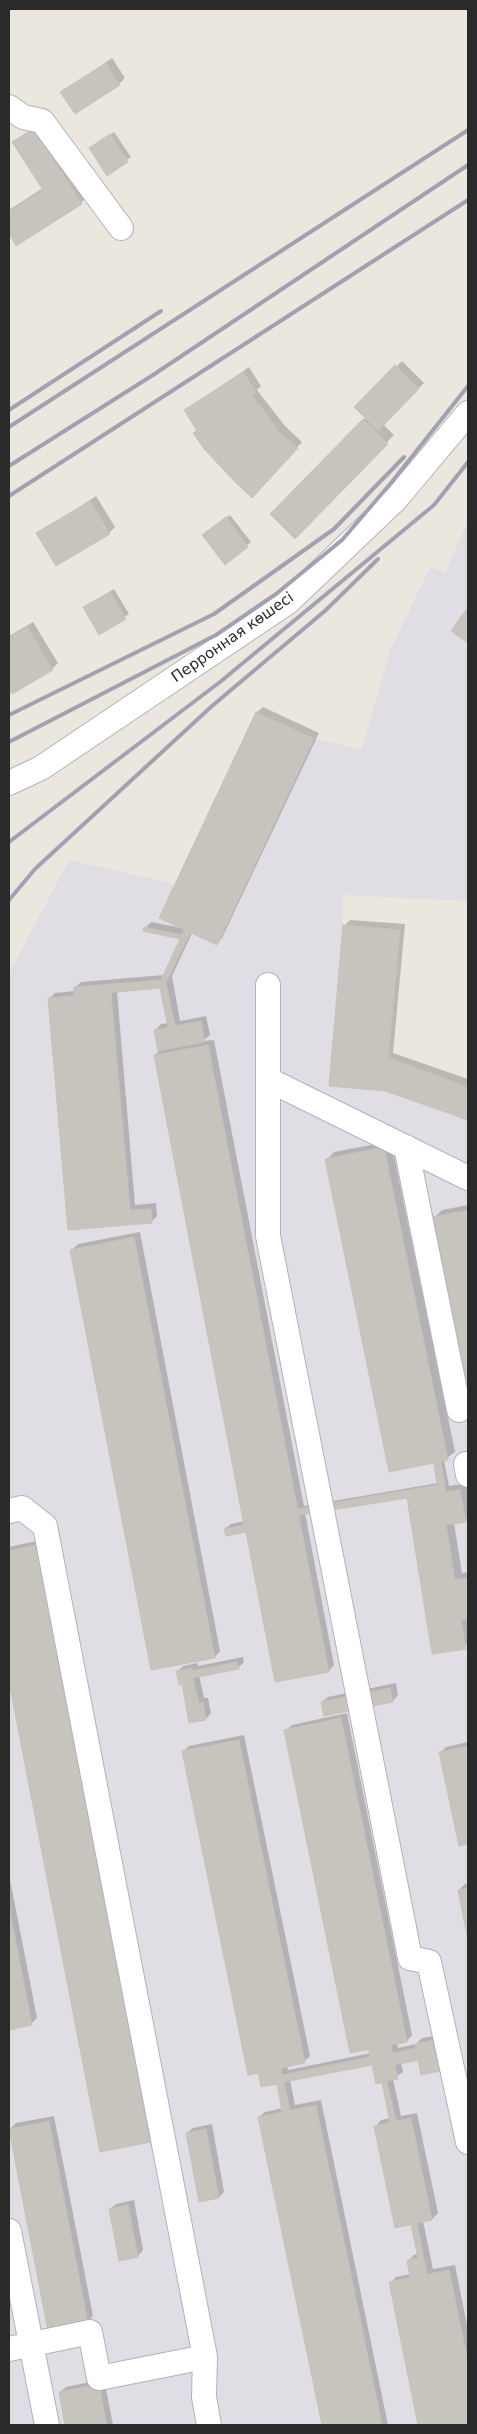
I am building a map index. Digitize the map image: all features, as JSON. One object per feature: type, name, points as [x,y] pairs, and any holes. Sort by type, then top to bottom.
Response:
[{"type":"street","points":[[9,107],[23,117],[42,120],[122,228]]},
{"type":"street","name":"Перронная көшесі","points":[[9,783],[41,768],[288,602],[396,499],[468,413]]},
{"type":"street","points":[[268,985],[268,1236],[410,1958],[429,1962],[468,2142]]},
{"type":"street","points":[[268,1080],[468,1178]]},
{"type":"street","points":[[406,1148],[459,1410]]},
{"type":"street","points":[[468,1464],[466,1464],[468,1475]]},
{"type":"street","points":[[9,1511],[22,1508],[45,1526],[205,2357],[204,2397],[209,2425]]},
{"type":"street","points":[[9,2231],[20,2346],[47,2425]]},
{"type":"street","points":[[20,2346],[90,2332],[100,2378],[205,2357]]},
{"type":"shaded area","points":[[468,520],[468,901],[343,895],[343,925],[400,930],[388,1058],[468,1087],[468,2425],[9,2425],[9,973],[69,860],[175,884],[256,712],[314,739],[362,749],[390,651],[430,567],[445,573]]},
{"type":"building","points":[[106,63],[120,85],[75,114],[60,92]]},
{"type":"building","points":[[33,129],[82,204],[16,246],[9,234],[9,212],[43,190],[12,142]]},
{"type":"building","points":[[110,134],[128,162],[107,176],[89,148]]},
{"type":"building","points":[[395,365],[419,389],[378,431],[354,407]]},
{"type":"building","points":[[243,372],[256,392],[197,431],[184,410]]},
{"type":"building","points":[[252,395],[279,432],[234,481],[205,450],[193,433]]},
{"type":"building","points":[[363,419],[388,444],[295,539],[270,514]]},
{"type":"building","points":[[279,432],[298,448],[252,498],[234,481]]},
{"type":"building","points":[[90,501],[110,534],[56,566],[36,533]]},
{"type":"building","points":[[226,517],[248,547],[225,565],[202,535]]},
{"type":"building","points":[[110,592],[126,619],[99,635],[83,607]]},
{"type":"building","points":[[468,607],[468,643],[451,631]]},
{"type":"building","points":[[27,627],[53,670],[12,694],[9,688],[9,638]]},
{"type":"building","points":[[256,712],[314,739],[217,945],[159,918]]},
{"type":"building","points":[[343,925],[400,930],[385,1091],[329,1086]]},
{"type":"building","points":[[144,927],[182,935],[184,930],[190,933],[166,983],[175,1026],[168,1027],[160,988],[74,996],[74,987],[161,980],[180,939],[143,931]]},
{"type":"building","points":[[111,992],[130,1210],[151,1209],[152,1223],[68,1230],[48,998]]},
{"type":"building","points":[[201,1021],[205,1042],[158,1051],[154,1030]]},
{"type":"building","points":[[208,1045],[329,1672],[275,1682],[246,1532],[226,1536],[224,1529],[244,1525],[154,1055]]},
{"type":"building","points":[[388,1058],[468,1087],[468,1120],[385,1091]]},
{"type":"building","points":[[384,1147],[448,1460],[389,1472],[325,1159]]},
{"type":"building","points":[[468,1210],[468,1389],[433,1217]]},
{"type":"building","points":[[134,1237],[215,1658],[151,1670],[70,1250]]},
{"type":"building","points":[[441,1462],[446,1492],[299,1515],[298,1509],[437,1485],[434,1463]]},
{"type":"building","points":[[460,1490],[466,1522],[446,1525],[455,1580],[468,1578],[468,1619],[461,1620],[466,1649],[432,1654],[407,1498]]},
{"type":"building","points":[[40,1544],[156,2141],[100,2152],[9,1682],[9,1551]]},
{"type":"building","points":[[237,1662],[239,1669],[193,1678],[199,1703],[203,1703],[206,1720],[189,1723],[182,1684],[179,1685],[176,1671],[192,1668],[192,1671]]},
{"type":"building","points":[[390,1688],[393,1702],[324,1716],[321,1702]]},
{"type":"building","points":[[341,1718],[407,2042],[350,2053],[284,1730]]},
{"type":"building","points":[[239,1740],[305,2063],[248,2075],[182,1751]]},
{"type":"building","points":[[468,1746],[468,1844],[459,1846],[439,1752]]},
{"type":"building","points":[[468,1888],[468,1940],[458,1890]]},
{"type":"building","points":[[9,1907],[32,2025],[9,2030]]},
{"type":"building","points":[[438,2039],[445,2070],[421,2075],[418,2060],[395,2065],[398,2079],[387,2081],[396,2121],[390,2122],[382,2083],[376,2084],[372,2065],[284,2082],[290,2110],[282,2112],[277,2084],[261,2087],[258,2073],[281,2068],[282,2075],[370,2057],[369,2049],[391,2045],[393,2053],[416,2048],[415,2044]]},
{"type":"building","points":[[316,2105],[382,2425],[322,2425],[258,2117]]},
{"type":"building","points":[[411,2118],[432,2220],[395,2228],[374,2126]]},
{"type":"building","points":[[49,2121],[88,2323],[48,2331],[9,2129]]},
{"type":"building","points":[[206,2129],[219,2198],[199,2202],[186,2133]]},
{"type":"building","points":[[128,2205],[138,2257],[119,2261],[109,2209]]},
{"type":"building","points":[[417,2223],[427,2274],[410,2278],[407,2260],[418,2258],[411,2224]]},
{"type":"building","points":[[449,2270],[468,2362],[468,2425],[418,2425],[389,2282]]},
{"type":"building","points":[[99,2384],[107,2425],[65,2425],[59,2392]]},
{"type":"railway","points":[[9,427],[468,130]]},
{"type":"railway","points":[[9,466],[153,375],[468,165]]},
{"type":"railway","points":[[9,496],[468,200]]},
{"type":"railway","points":[[9,410],[161,311]]},
{"type":"railway","points":[[9,742],[216,635],[276,594],[342,540],[391,483],[468,386]]},
{"type":"railway","points":[[9,715],[214,614],[334,529],[404,457]]},
{"type":"railway","points":[[9,842],[220,682],[434,505],[468,462]]},
{"type":"railway","points":[[9,900],[35,869],[212,706],[326,610],[378,559]]}]
